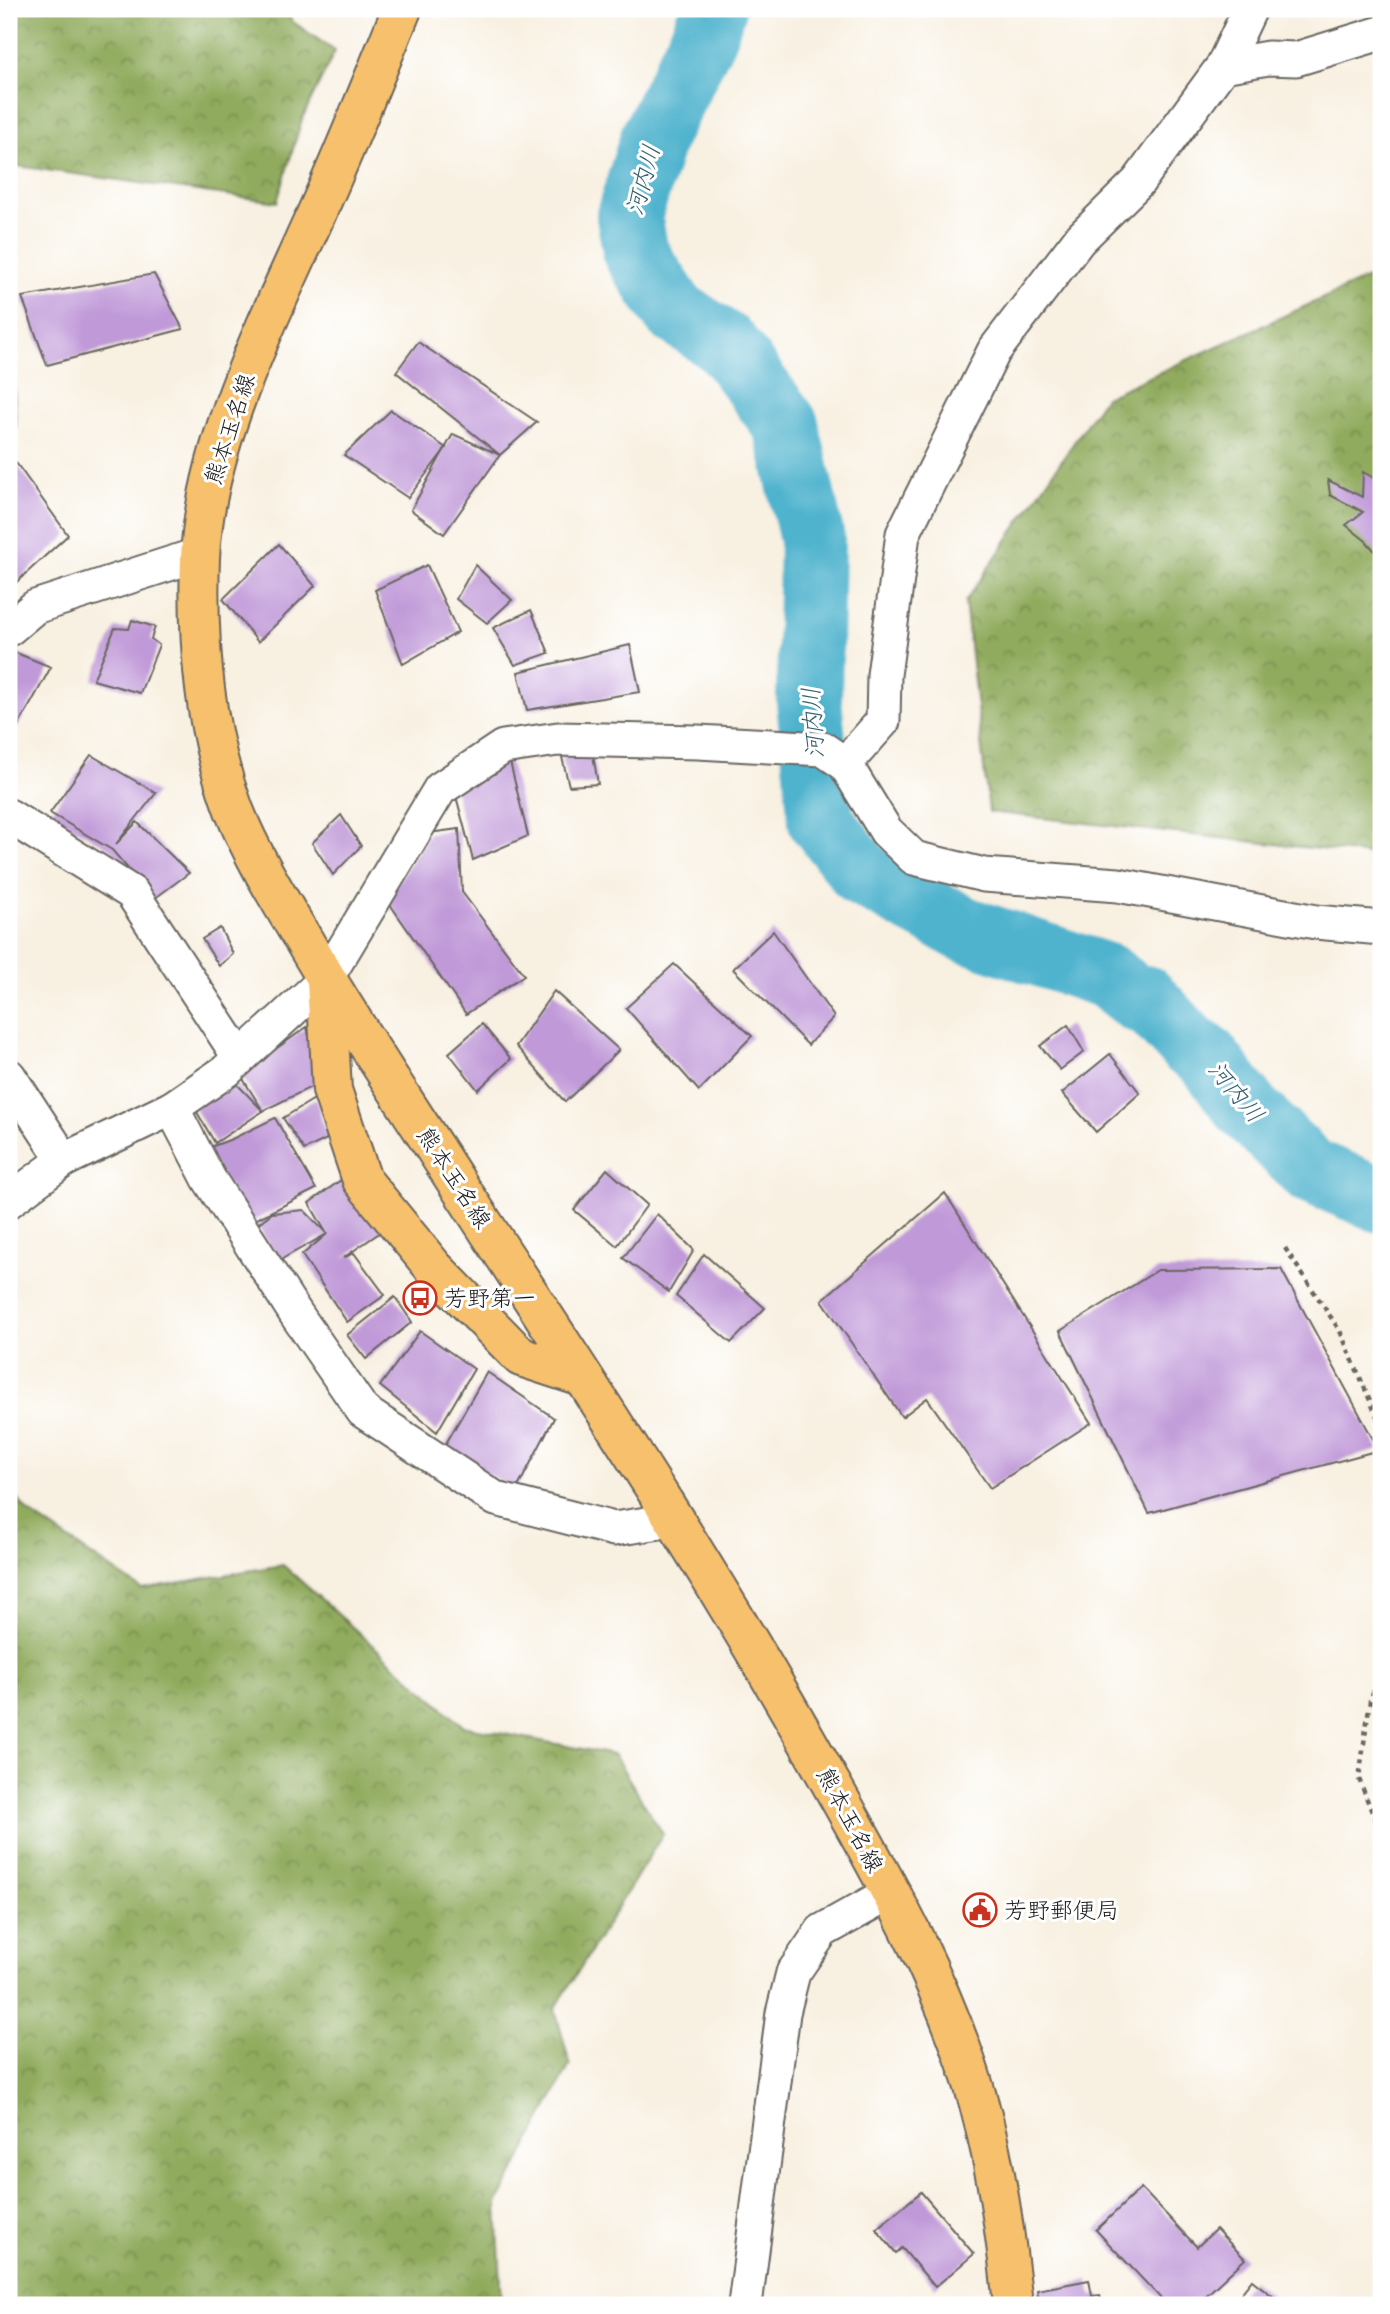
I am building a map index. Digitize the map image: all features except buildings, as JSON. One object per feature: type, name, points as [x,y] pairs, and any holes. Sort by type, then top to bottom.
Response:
[{"type":"main road","name":"熊本玉名線","points":[[402,9],[346,149],[256,349],[212,471],[200,554],[201,662],[214,742],[235,811],[269,881],[326,979],[771,1675],[890,1893],[942,1998],[979,2103],[1005,2222],[1013,2305]]},
{"type":"main road","name":"熊本玉名線","points":[[326,979],[332,1090],[362,1180],[434,1268],[521,1357],[582,1377]]},
{"type":"street","points":[[845,764],[883,721],[884,675],[903,534],[994,351],[1079,240],[1138,182],[1223,66],[1250,9]]},
{"type":"street","points":[[1223,66],[1268,58],[1296,59],[1381,33]]},
{"type":"street","points":[[9,629],[36,607],[200,554]]},
{"type":"street","points":[[9,1201],[64,1160],[172,1108],[226,1072],[326,979],[440,789],[503,747],[558,739],[698,742],[823,749],[845,764],[886,831],[914,858],[984,875],[1118,885],[1316,922],[1381,928]]},
{"type":"street","points":[[9,816],[132,892],[240,1058]]},
{"type":"street","points":[[9,1076],[64,1160]]},
{"type":"street","points":[[172,1108],[209,1180],[363,1411],[496,1499],[614,1529],[673,1520]]},
{"type":"street","points":[[745,2305],[783,2013],[793,1973],[822,1931],[890,1893]]},
{"type":"path","points":[[1285,1248],[1340,1331],[1381,1426]]},
{"type":"path","points":[[1381,1672],[1370,1700],[1359,1779],[1381,1835]]},
{"type":"green space","points":[[9,9],[285,9],[293,22],[335,51],[302,119],[277,202],[9,165]]},
{"type":"green space","points":[[1381,272],[1381,856],[989,812],[965,602],[1105,397]]},
{"type":"green space","points":[[9,326],[16,426],[9,436]]},
{"type":"green space","points":[[9,1487],[27,1511],[141,1589],[283,1565],[463,1726],[614,1755],[663,1834],[555,2009],[570,2065],[497,2204],[502,2305],[9,2305]]},
{"type":"waterway","name":"河内川","points":[[713,9],[704,35],[653,138],[629,216],[636,254],[674,311],[726,345],[786,425],[812,539],[809,701],[821,821],[863,875],[964,929],[1107,976],[1138,1000],[1145,998],[1190,1046],[1206,1056],[1246,1108],[1311,1171],[1381,1200]]},
{"type":"place","name":"芳野第一","points":[[420,1298]]},
{"type":"place","name":"芳野郵便局","points":[[980,1910]]}]
